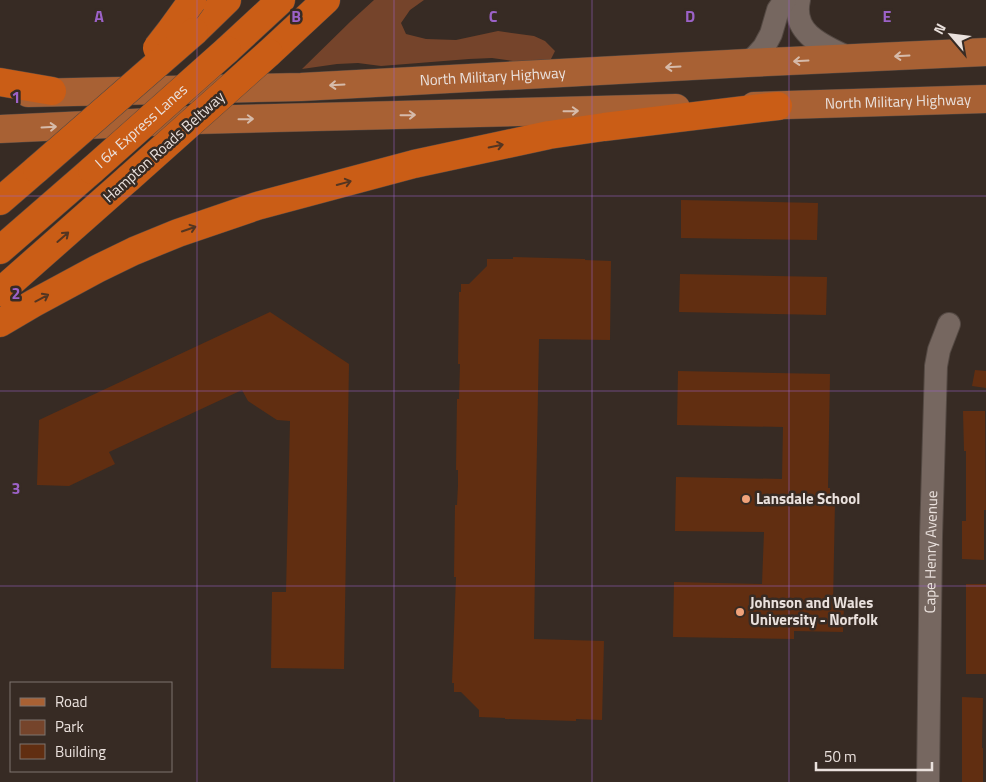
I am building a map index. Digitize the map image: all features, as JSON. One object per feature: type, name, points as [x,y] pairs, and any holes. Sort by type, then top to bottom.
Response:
[{"type":"highway","points":[[106,108],[171,30],[192,0]]},
{"type":"highway","points":[[0,201],[194,32],[227,0]]},
{"type":"highway","name":"I 64 Express Lanes","points":[[0,250],[281,0]]},
{"type":"highway","name":"Hampton Roads Beltway","points":[[0,292],[326,0]]},
{"type":"highway","points":[[0,82],[52,91]]},
{"type":"highway","points":[[0,323],[97,268],[134,251],[178,233],[257,206],[414,164],[549,135],[778,106]]},
{"type":"main road","name":"North Military Highway","points":[[0,94],[52,91],[301,87],[986,52]]},
{"type":"main road","name":"North Military Highway","points":[[0,129],[195,120],[986,99]]},
{"type":"street","points":[[747,63],[764,47],[778,10],[785,0]]},
{"type":"street","points":[[799,0],[798,16],[805,33],[849,58]]},
{"type":"street","name":"Cape Henry Avenue","points":[[928,782],[930,537],[936,366],[939,350],[949,324]]},
{"type":"green space","points":[[374,0],[424,0],[410,10],[401,23],[406,34],[426,39],[456,40],[498,31],[534,36],[545,41],[555,51],[551,59],[539,62],[492,58],[381,66],[358,63],[337,64],[302,69]]},
{"type":"building","points":[[681,200],[818,203],[817,240],[681,238]]},
{"type":"building","points":[[513,257],[611,261],[610,340],[539,339],[534,639],[604,641],[602,720],[576,719],[576,721],[479,717],[479,710],[461,692],[454,692],[454,683],[452,683],[456,577],[454,577],[455,505],[457,505],[458,485],[458,470],[456,470],[457,399],[459,399],[460,364],[458,364],[459,292],[461,292],[461,284],[469,284],[487,266],[487,259],[513,259]]},
{"type":"building","points":[[680,274],[827,277],[826,315],[679,312]]},
{"type":"building","points":[[270,312],[349,364],[344,669],[271,668],[272,592],[286,592],[290,421],[277,420],[248,401],[242,390],[109,452],[115,464],[69,486],[37,485],[39,420]]},
{"type":"building","points":[[975,370],[986,371],[986,388],[972,386]]},
{"type":"building","points":[[678,371],[830,374],[828,488],[830,488],[830,500],[835,501],[833,605],[844,605],[843,632],[794,631],[794,639],[673,637],[674,582],[762,584],[764,532],[675,531],[676,477],[782,479],[783,427],[677,425]]},
{"type":"building","points":[[963,411],[985,411],[986,510],[984,510],[984,560],[962,559],[962,521],[966,521],[966,451],[964,451]]},
{"type":"building","points":[[966,584],[986,584],[986,674],[966,674]]},
{"type":"building","points":[[962,697],[983,698],[983,782],[962,782]]},
{"type":"place","name":"Lansdale School","points":[[746,499]]},
{"type":"place","name":"Johnson and Wales University - Norfolk","points":[[740,612]]}]
